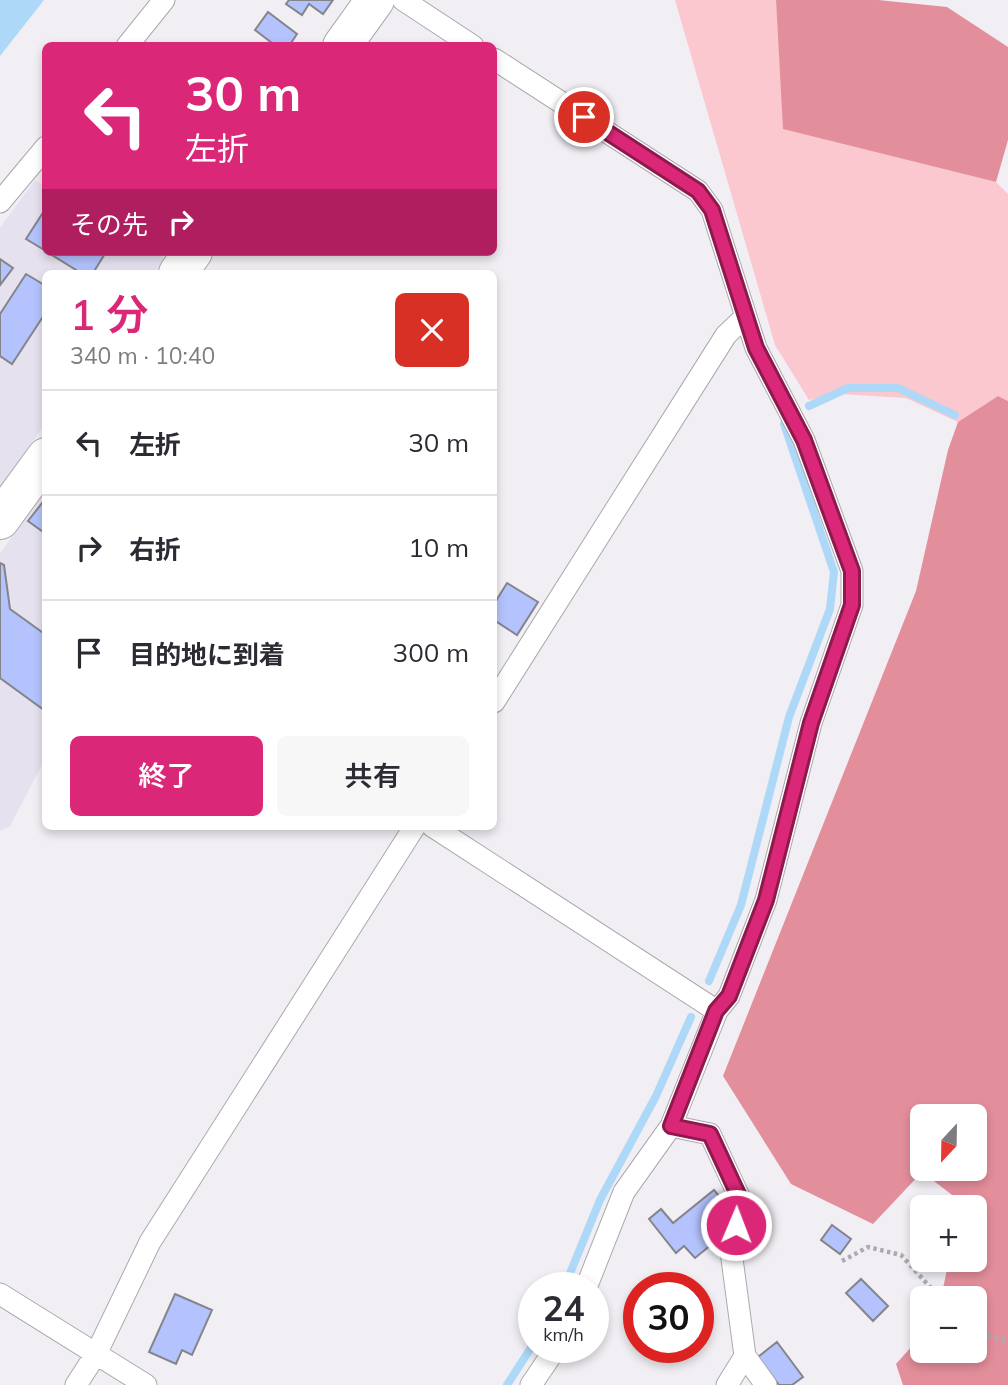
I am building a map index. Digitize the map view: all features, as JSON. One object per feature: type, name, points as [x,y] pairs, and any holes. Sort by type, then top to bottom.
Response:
[{"type":"highway","points":[[345,42],[375,0]]},
{"type":"highway","points":[[0,520],[42,462]]},
{"type":"street","points":[[130,42],[164,0]]},
{"type":"street","points":[[403,0],[467,42]]},
{"type":"street","points":[[497,61],[698,191],[712,210],[756,348],[804,440],[852,571],[852,605],[811,723],[766,900],[729,996],[716,1011],[671,1126],[624,1192],[592,1272]]},
{"type":"street","points":[[0,202],[42,152]]},
{"type":"street","points":[[497,697],[726,335],[745,317]]},
{"type":"street","points":[[75,1385],[96,1354],[150,1242],[412,830]]},
{"type":"street","points":[[438,830],[716,1011]]},
{"type":"street","points":[[671,1126],[710,1134],[743,1205],[730,1244],[745,1356],[765,1385]]},
{"type":"street","points":[[0,1294],[146,1385]]},
{"type":"street","points":[[727,1385],[745,1356]]},
{"type":"street","points":[[531,1385],[546,1363]]},
{"type":"path","points":[[842,1261],[868,1247],[901,1255],[929,1286]]},
{"type":"path","points":[[987,1335],[1008,1342]]},
{"type":"shaded area","points":[[675,0],[776,0],[784,129],[996,182],[1008,194],[1008,401],[998,396],[958,422],[906,398],[842,394],[809,400],[775,345]]},
{"type":"shaded area","points":[[776,0],[878,0],[947,7],[1008,47],[1008,140],[996,182],[783,129]]},
{"type":"shaded area","points":[[35,180],[42,184],[42,256],[164,258],[156,270],[42,270],[42,428],[0,487],[0,228]]},
{"type":"shaded area","points":[[998,396],[1008,401],[1008,1385],[903,1385],[896,1364],[910,1348],[910,1363],[987,1363],[987,1286],[944,1286],[946,1272],[987,1272],[987,1195],[952,1195],[934,1181],[987,1181],[987,1104],[910,1104],[910,1181],[914,1181],[873,1224],[791,1184],[723,1076],[916,591],[948,450],[958,422]]},
{"type":"shaded area","points":[[42,491],[42,765],[10,826],[0,831],[0,554]]},
{"type":"water","points":[[0,0],[44,0],[0,56]]},
{"type":"building","points":[[289,0],[333,0],[323,14],[309,4],[302,15],[286,4]]},
{"type":"building","points":[[268,12],[297,34],[292,42],[271,42],[255,30]]},
{"type":"building","points":[[42,214],[42,249],[26,239]]},
{"type":"building","points":[[53,256],[104,256],[95,270],[76,270]]},
{"type":"building","points":[[0,259],[13,268],[0,285]]},
{"type":"building","points":[[26,274],[42,284],[42,318],[12,364],[0,356],[0,314]]},
{"type":"building","points":[[42,503],[42,531],[28,521]]},
{"type":"building","points":[[0,563],[4,565],[10,609],[42,632],[42,709],[0,678]]},
{"type":"building","points":[[507,583],[538,602],[517,635],[497,622],[497,599]]},
{"type":"building","points":[[714,1190],[729,1208],[712,1222],[723,1235],[695,1258],[684,1246],[676,1253],[649,1219],[661,1209],[673,1223]]},
{"type":"building","points":[[832,1225],[851,1239],[840,1254],[821,1240]]},
{"type":"building","points":[[861,1279],[888,1306],[873,1321],[846,1293]]},
{"type":"building","points":[[175,1294],[212,1310],[192,1355],[182,1350],[176,1364],[149,1352]]},
{"type":"building","points":[[777,1342],[803,1377],[792,1385],[779,1385],[758,1357]]},
{"type":"waterway","points":[[809,406],[848,388],[898,388],[955,415]]},
{"type":"waterway","points":[[709,981],[741,905],[789,717],[830,609],[834,572],[784,424]]},
{"type":"waterway","points":[[571,1272],[600,1200],[656,1096],[691,1017]]},
{"type":"waterway","points":[[507,1385],[521,1363]]},
{"type":"route","points":[[584,117],[698,191],[712,210],[756,348],[804,440],[852,571],[852,605],[811,723],[766,900],[729,996],[716,1011],[671,1126],[710,1134],[743,1205],[736,1225]]}]
